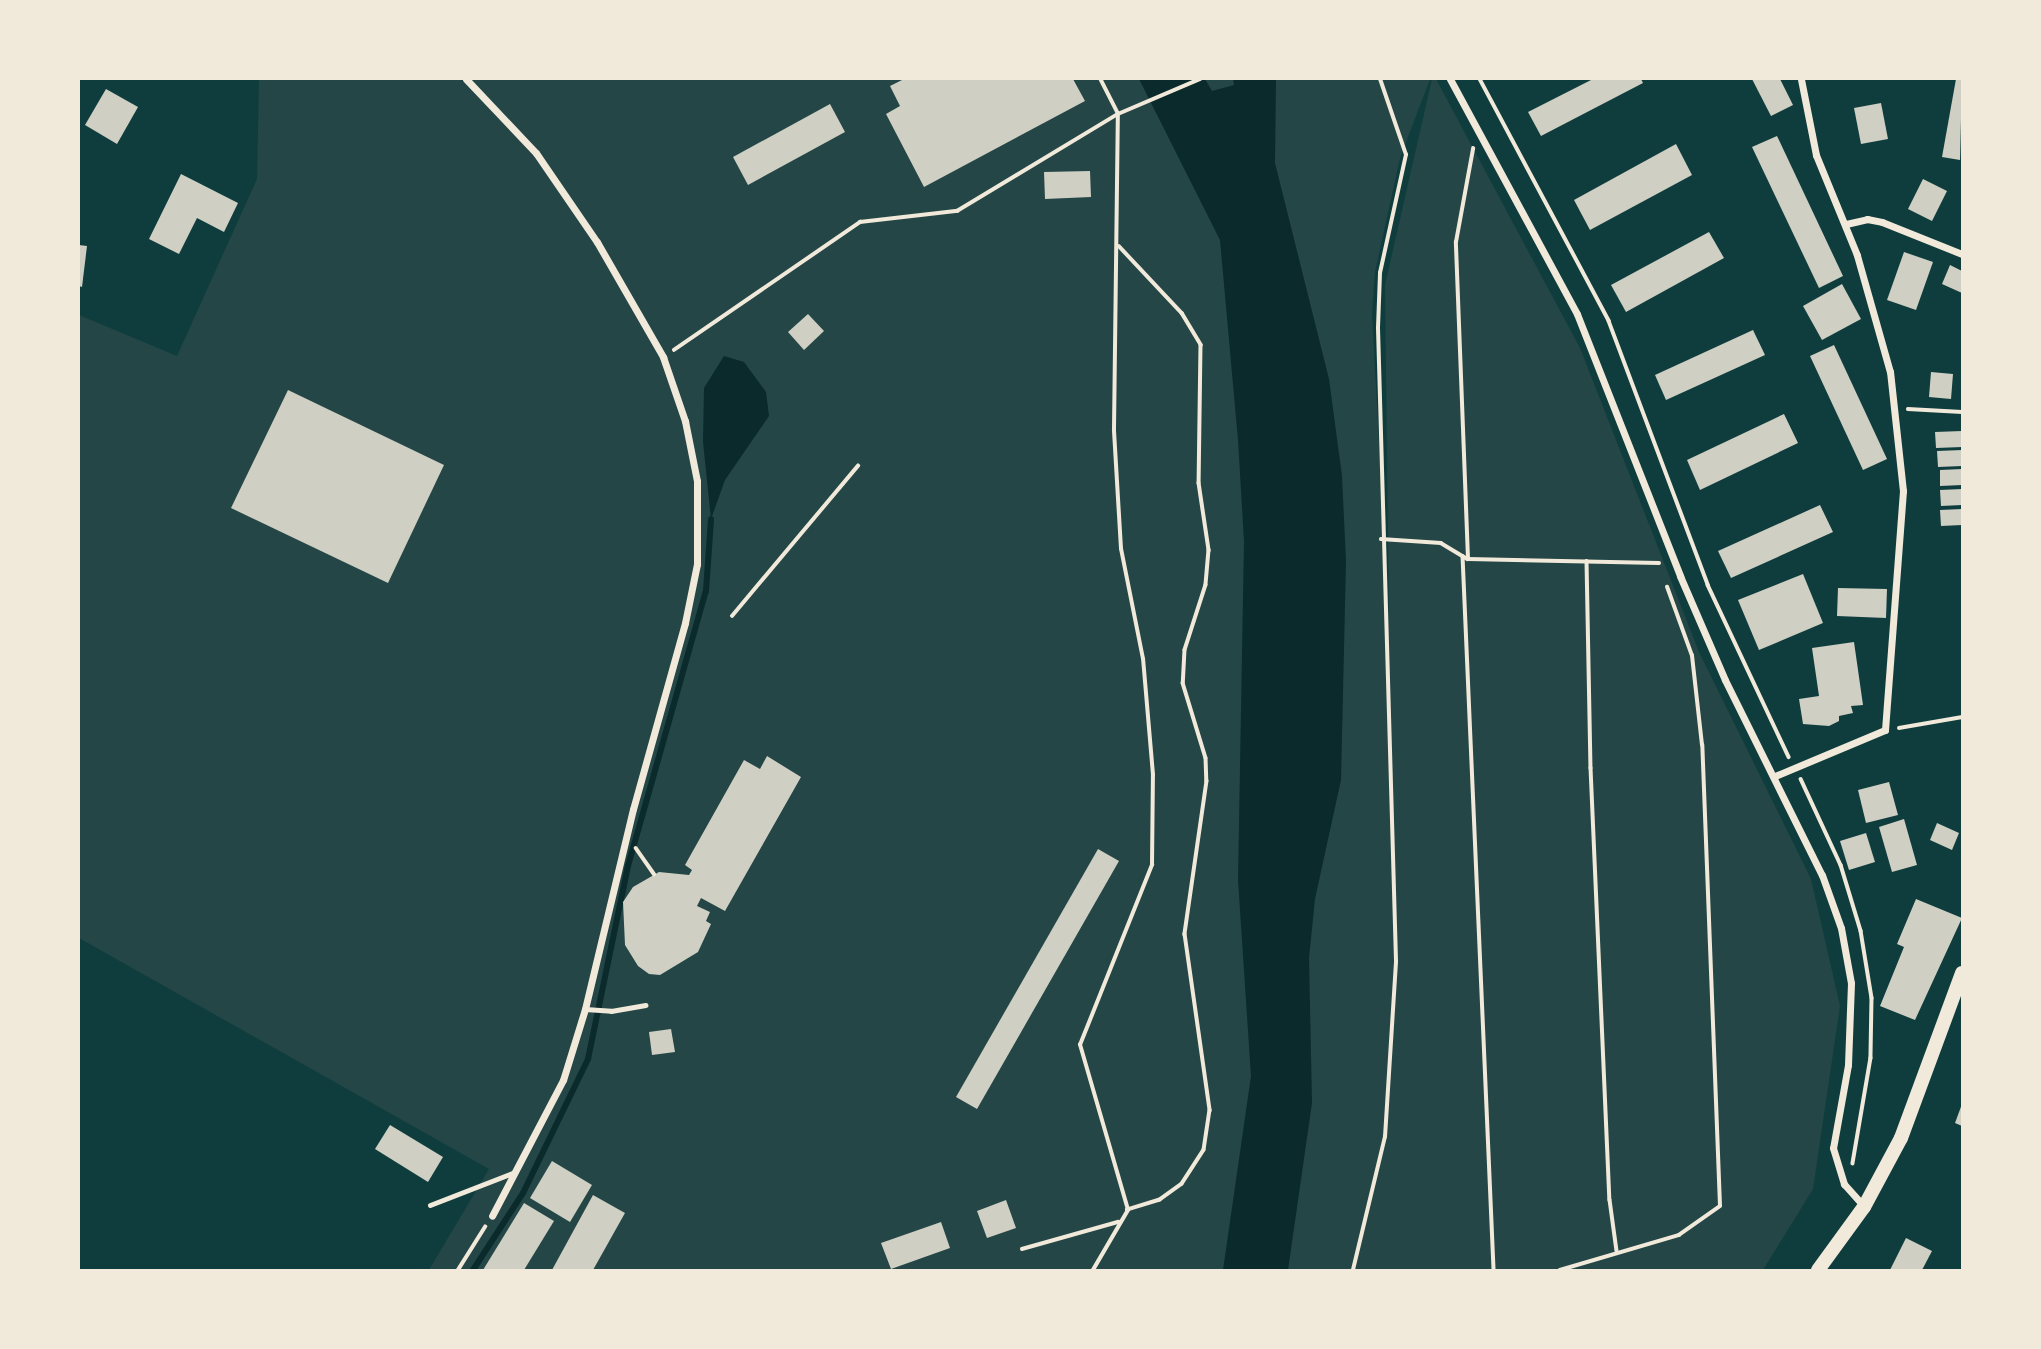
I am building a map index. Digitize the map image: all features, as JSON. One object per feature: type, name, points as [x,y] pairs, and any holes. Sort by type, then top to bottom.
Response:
[{"type":"main road","points":[[1818,1270],[1864,1207],[1901,1138],[1962,973]]},
{"type":"street","points":[[466,79],[536,153],[597,242],[663,358],[685,421],[697,481],[696,564],[585,1009],[563,1080],[492,1216]]},
{"type":"street","points":[[1450,79],[1577,314],[1680,576],[1725,680],[1822,875],[1841,928],[1851,983],[1848,1065],[1833,1148],[1844,1184],[1864,1207]]},
{"type":"street","points":[[1775,776],[1885,730],[1903,491],[1890,372],[1846,224],[1816,155],[1801,79]]},
{"type":"street","points":[[1846,224],[1867,219],[1882,222],[1962,254]]},
{"type":"lane","points":[[585,1009],[611,1011],[645,1005]]},
{"type":"lane","points":[[430,1205],[518,1170]]},
{"type":"path","points":[[1100,79],[1118,114],[1119,246],[1114,430],[1121,549],[1144,672],[1153,775],[1152,865],[1080,1045],[1128,1210]]},
{"type":"path","points":[[663,358],[860,222],[957,211],[1118,114],[1200,79]]},
{"type":"path","points":[[1353,1270],[1385,1137],[1396,961],[1381,539],[1380,273],[1406,155],[1381,91],[1380,79]]},
{"type":"path","points":[[1480,79],[1609,321],[1708,585],[1795,767]]},
{"type":"path","points":[[1480,134],[1473,148],[1456,242],[1494,1270]]},
{"type":"path","points":[[1093,1270],[1128,1210],[1160,1199],[1182,1184],[1204,1150],[1210,1110],[1185,934],[1207,781],[1206,758],[1183,683],[1185,650],[1206,585],[1209,550],[1199,483],[1201,345],[1182,313],[1119,246]]},
{"type":"path","points":[[1896,410],[1962,412]]},
{"type":"path","points":[[732,616],[858,466]]},
{"type":"path","points":[[1381,539],[1441,543],[1466,557],[1658,562],[1692,656],[1702,745],[1722,1171],[1720,1206],[1707,1219],[1678,1235],[1560,1270]]},
{"type":"path","points":[[1587,561],[1592,782],[1610,1200],[1617,1251]]},
{"type":"path","points":[[1885,730],[1962,717]]},
{"type":"path","points":[[640,850],[654,874]]},
{"type":"path","points":[[458,1270],[492,1216]]},
{"type":"path","points":[[1022,1249],[1119,1222]]},
{"type":"shaded area","points":[[259,79],[1430,79],[1400,158],[1375,272],[1372,314],[1389,623],[1385,285],[1432,79],[1436,79],[1580,348],[1699,652],[1811,879],[1840,1006],[1813,1189],[1763,1270],[429,1270],[489,1169],[79,938],[79,315],[177,356],[257,179]]},
{"type":"shaded area","points":[[1139,79],[1205,79],[1212,91],[1234,85],[1233,79],[1276,79],[1275,163],[1329,379],[1342,476],[1346,561],[1341,780],[1315,899],[1309,958],[1312,1103],[1288,1270],[1223,1270],[1251,1076],[1238,880],[1244,541],[1238,440],[1220,240]]},
{"type":"shaded area","points":[[724,356],[744,362],[766,392],[769,416],[725,480],[711,519],[703,442],[704,388]]},
{"type":"building","points":[[904,79],[1073,79],[1085,101],[924,187],[886,114],[900,106],[890,86]]},
{"type":"building","points":[[1593,79],[1641,79],[1643,83],[1541,136],[1528,112]]},
{"type":"building","points":[[1752,79],[1780,79],[1793,105],[1771,116]]},
{"type":"building","points":[[1956,79],[1962,79],[1960,160],[1942,157]]},
{"type":"building","points":[[106,89],[138,107],[117,144],[85,125]]},
{"type":"building","points":[[1881,103],[1888,139],[1861,144],[1854,108]]},
{"type":"building","points":[[830,104],[845,132],[748,185],[733,157]]},
{"type":"building","points":[[1777,136],[1843,276],[1819,288],[1752,147]]},
{"type":"building","points":[[1676,144],[1692,175],[1590,230],[1574,200]]},
{"type":"building","points":[[1090,171],[1091,197],[1045,199],[1044,172]]},
{"type":"building","points":[[181,174],[238,203],[224,232],[197,218],[179,254],[149,239]]},
{"type":"building","points":[[1923,179],[1947,191],[1932,221],[1908,209]]},
{"type":"building","points":[[1709,232],[1724,258],[1626,312],[1611,285]]},
{"type":"building","points":[[79,245],[87,246],[82,287],[79,286]]},
{"type":"building","points":[[1904,252],[1933,262],[1916,310],[1887,300]]},
{"type":"building","points":[[1950,265],[1962,271],[1962,293],[1942,284]]},
{"type":"building","points":[[1842,284],[1861,319],[1822,340],[1803,306]]},
{"type":"building","points":[[808,314],[824,331],[804,350],[788,332]]},
{"type":"building","points":[[1753,330],[1765,355],[1666,400],[1655,375]]},
{"type":"building","points":[[1834,345],[1887,459],[1863,470],[1810,356]]},
{"type":"building","points":[[1931,372],[1953,374],[1951,399],[1929,397]]},
{"type":"building","points":[[288,390],[444,465],[388,583],[231,508]]},
{"type":"building","points":[[1784,414],[1798,443],[1700,490],[1687,460]]},
{"type":"building","points":[[1962,431],[1962,447],[1936,448],[1935,432]]},
{"type":"building","points":[[1962,450],[1962,466],[1938,467],[1937,451]]},
{"type":"building","points":[[1962,469],[1962,485],[1940,486],[1940,470]]},
{"type":"building","points":[[1962,489],[1962,505],[1941,506],[1940,490]]},
{"type":"building","points":[[1820,505],[1833,532],[1731,578],[1718,551]]},
{"type":"building","points":[[1962,509],[1962,525],[1941,526],[1940,510]]},
{"type":"building","points":[[1803,574],[1823,623],[1759,650],[1738,600]]},
{"type":"building","points":[[1838,588],[1887,589],[1886,618],[1837,616]]},
{"type":"building","points":[[1854,642],[1863,705],[1851,706],[1853,713],[1839,716],[1839,721],[1829,726],[1803,724],[1799,699],[1819,696],[1812,648]]},
{"type":"building","points":[[767,756],[801,777],[725,911],[701,898],[697,906],[710,912],[706,921],[711,924],[698,952],[660,975],[649,974],[638,966],[625,945],[623,902],[633,887],[659,872],[689,875],[692,870],[685,865],[744,760],[760,769]]},
{"type":"building","points":[[1889,782],[1898,815],[1866,823],[1858,790]]},
{"type":"building","points":[[1904,819],[1917,865],[1892,872],[1879,827]]},
{"type":"building","points":[[1937,823],[1959,833],[1952,850],[1930,840]]},
{"type":"building","points":[[1866,833],[1875,862],[1849,870],[1840,841]]},
{"type":"building","points":[[1098,849],[1119,861],[977,1109],[956,1097]]},
{"type":"building","points":[[1916,899],[1962,918],[1915,1020],[1880,1006],[1904,947],[1897,944]]},
{"type":"building","points":[[671,1029],[675,1052],[652,1055],[649,1032]]},
{"type":"building","points":[[1962,1104],[1962,1126],[1955,1123]]},
{"type":"building","points":[[390,1125],[443,1157],[428,1182],[375,1149]]},
{"type":"building","points":[[552,1161],[592,1185],[570,1222],[530,1198]]},
{"type":"building","points":[[593,1195],[625,1213],[593,1270],[552,1270]]},
{"type":"building","points":[[1006,1200],[1016,1228],[987,1238],[977,1211]]},
{"type":"building","points":[[524,1203],[554,1221],[524,1270],[483,1270]]},
{"type":"building","points":[[941,1222],[950,1248],[891,1269],[881,1243]]},
{"type":"building","points":[[1906,1238],[1932,1251],[1922,1270],[1890,1270]]},
{"type":"waterway","points":[[473,1270],[523,1193],[588,1059],[628,866],[706,591],[711,519]]}]
